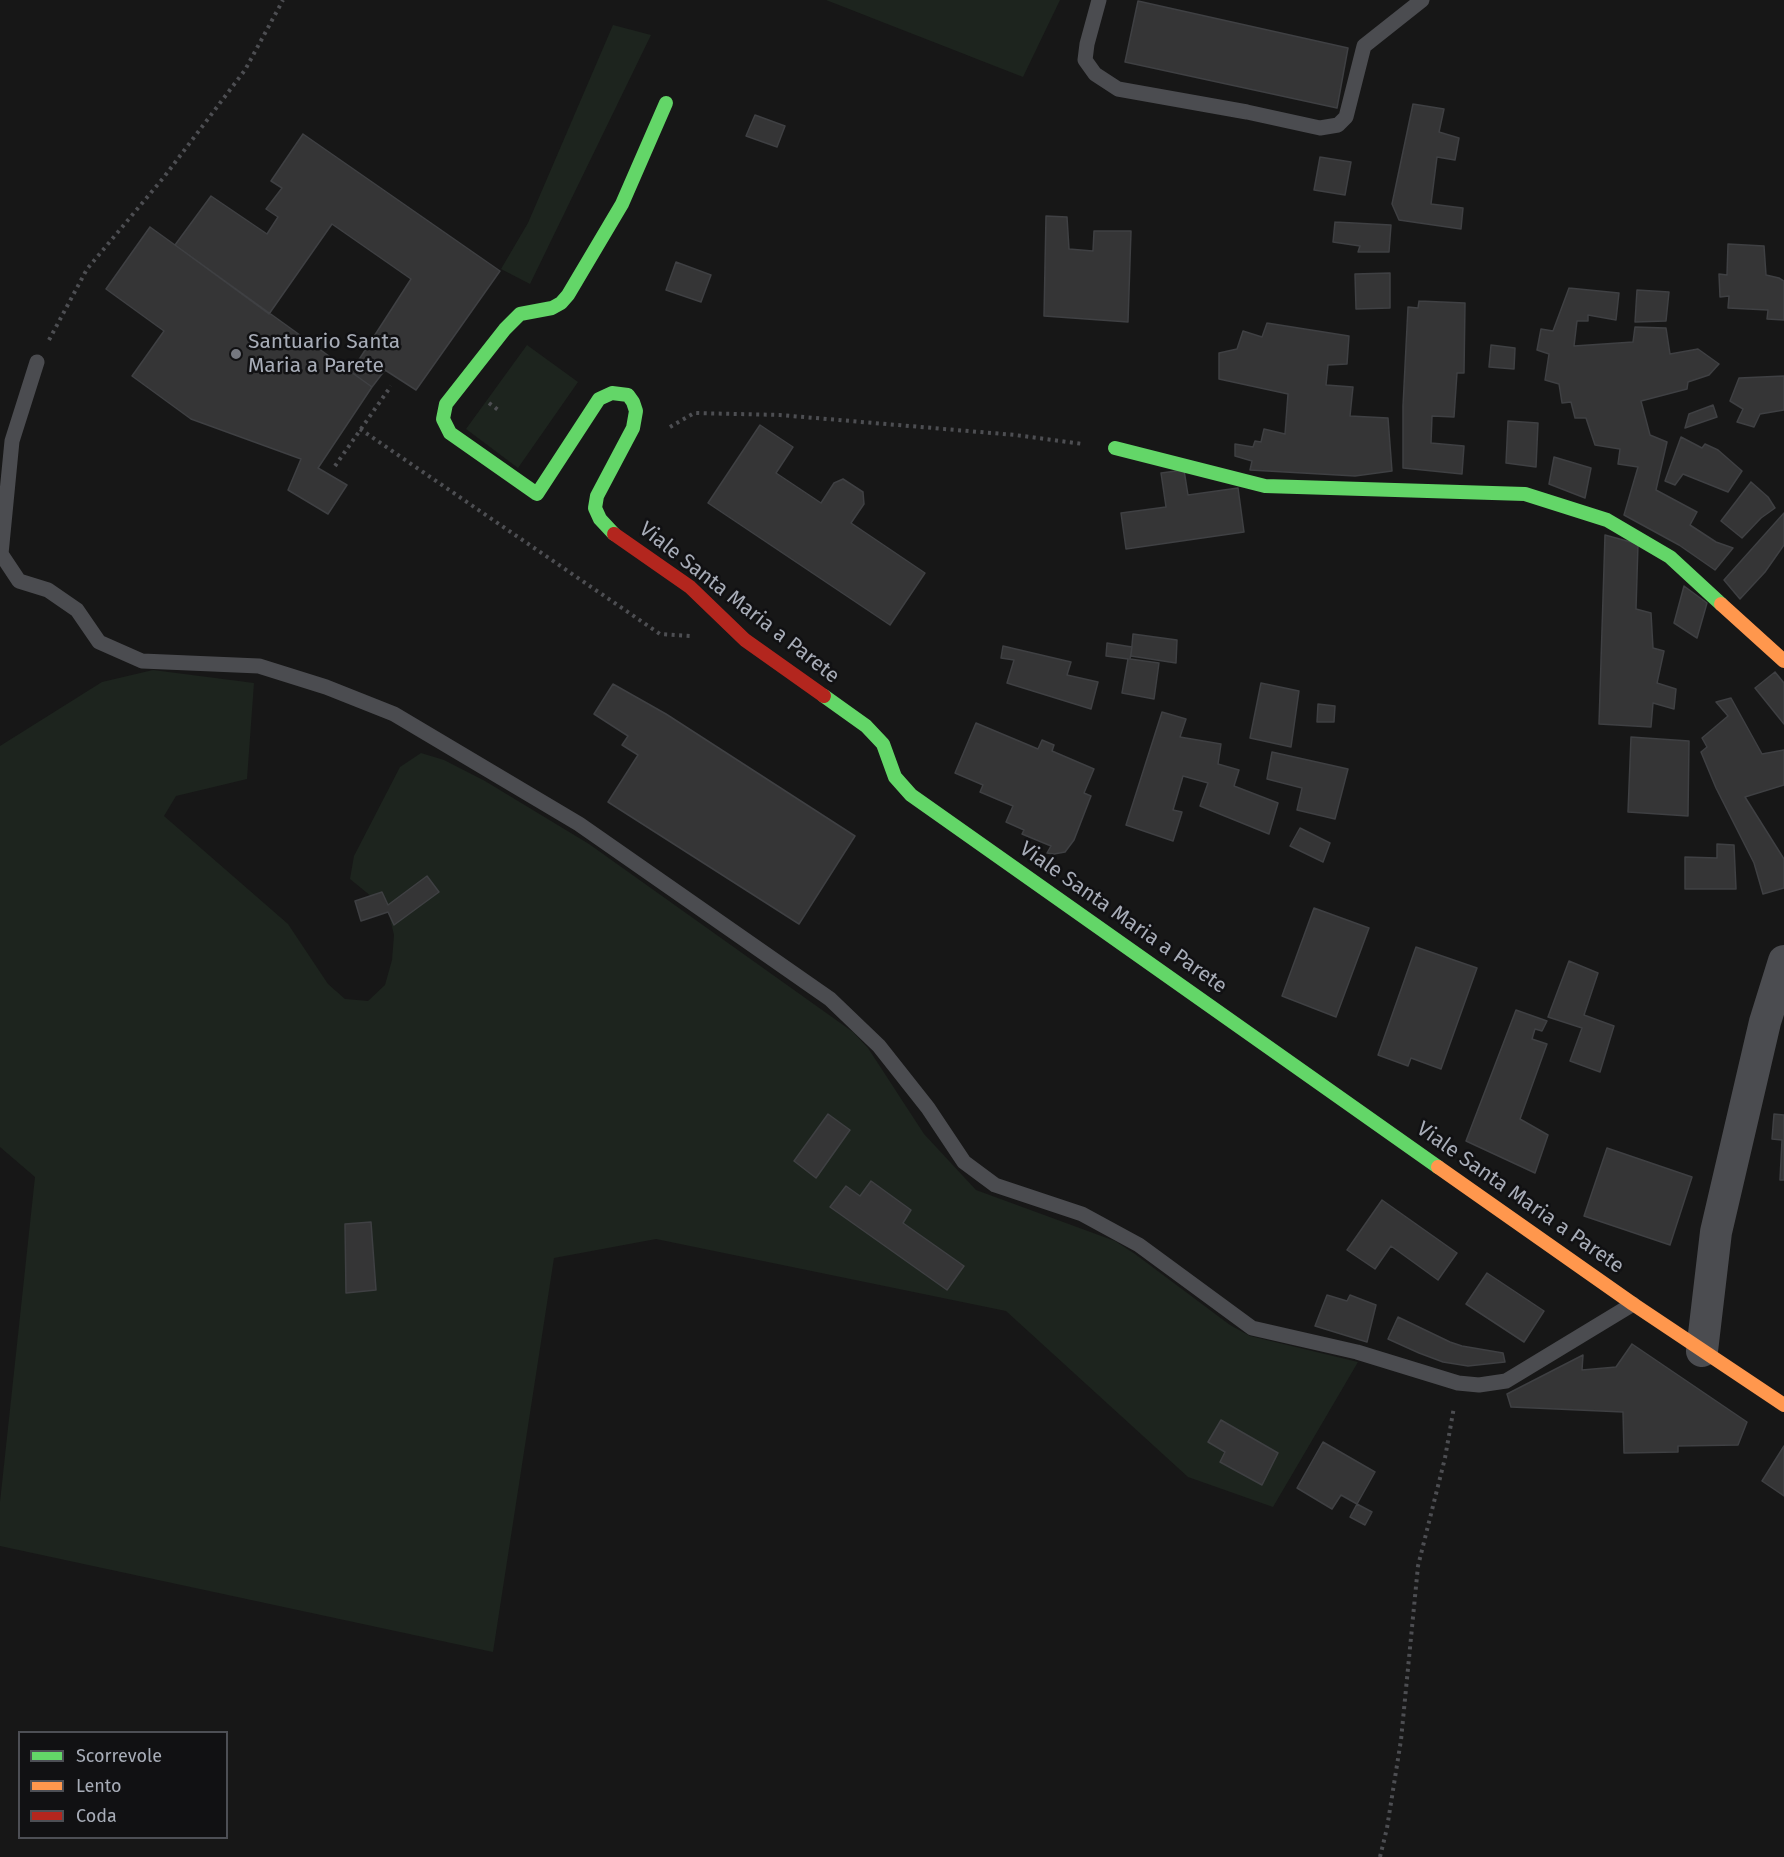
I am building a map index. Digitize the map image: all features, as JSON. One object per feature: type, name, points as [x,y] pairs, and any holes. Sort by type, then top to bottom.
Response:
[{"type":"street","name":"Viale Santa Maria a Parete","points":[[666,104],[622,204],[568,295],[552,308],[520,314],[505,329],[447,404],[443,419],[450,433],[537,494],[599,399],[612,393],[628,396],[636,411],[633,428],[597,496],[595,508],[600,519],[609,530],[690,586],[746,640],[866,726],[883,744],[894,777],[911,795],[1633,1304],[1784,1405]]},
{"type":"street","points":[[1115,448],[1265,486],[1525,494],[1607,520],[1670,557],[1784,661]]},
{"type":"street","points":[[1702,1351],[1716,1232],[1765,1022],[1784,961]]},
{"type":"lane","points":[[1099,0],[1085,60],[1095,74],[1118,89],[1247,112],[1320,128],[1338,125],[1346,117],[1364,46],[1422,0]]},
{"type":"lane","points":[[37,362],[12,441],[1,554],[18,581],[48,590],[77,610],[99,642],[142,661],[259,666],[326,687],[394,714],[579,824],[830,999],[879,1046],[928,1108],[964,1162],[995,1185],[1082,1214],[1139,1245],[1252,1328],[1357,1352],[1458,1383],[1479,1385],[1506,1381],[1633,1304]]},
{"type":"path","points":[[37,362],[87,269],[164,177],[245,70],[283,0]]},
{"type":"path","points":[[335,466],[391,386]]},
{"type":"path","points":[[665,432],[671,425],[694,413],[780,415],[1016,435],[1115,448]]},
{"type":"path","points":[[360,429],[660,634]]},
{"type":"path","points":[[1380,1857],[1401,1740],[1419,1566],[1445,1458],[1458,1383]]},
{"type":"shaded area","points":[[826,0],[1060,0],[1023,77]]},
{"type":"shaded area","points":[[613,25],[651,35],[530,284],[501,269],[528,223]]},
{"type":"shaded area","points":[[527,345],[578,382],[518,468],[466,429]]},
{"type":"shaded area","points":[[153,670],[254,683],[247,779],[176,796],[164,816],[288,924],[328,984],[345,999],[368,1001],[385,985],[392,960],[394,935],[388,910],[350,879],[354,856],[400,767],[421,753],[444,760],[485,781],[589,844],[853,1032],[868,1048],[924,1134],[976,1190],[1115,1241],[1230,1325],[1250,1336],[1358,1362],[1273,1507],[1188,1477],[1006,1311],[656,1239],[554,1258],[493,1652],[0,1546],[0,1502],[35,1177],[0,1147],[0,746],[102,682]]},
{"type":"building","points":[[1138,1],[1348,48],[1337,108],[1125,62]]},
{"type":"building","points":[[1413,104],[1444,109],[1439,132],[1459,138],[1455,160],[1437,157],[1431,204],[1463,208],[1461,229],[1399,220],[1392,204]]},
{"type":"building","points":[[755,115],[785,126],[777,147],[746,136]]},
{"type":"building","points":[[303,134],[500,271],[416,390],[385,370],[372,387],[351,372],[411,279],[332,224],[269,314],[175,245],[211,196],[267,234],[278,217],[266,209],[282,188],[271,181]]},
{"type":"building","points":[[1320,157],[1351,162],[1345,195],[1314,190]]},
{"type":"building","points":[[1046,216],[1067,217],[1069,249],[1093,251],[1094,231],[1131,231],[1128,322],[1044,316]]},
{"type":"building","points":[[1335,222],[1391,225],[1389,252],[1358,252],[1360,246],[1333,242]]},
{"type":"building","name":"Santuario Santa Maria a Parete","points":[[150,227],[372,387],[318,468],[347,485],[328,514],[288,490],[301,459],[191,419],[132,376],[164,331],[106,289]]},
{"type":"building","points":[[1728,244],[1764,246],[1766,275],[1784,281],[1784,320],[1767,319],[1768,310],[1728,308],[1729,296],[1720,297],[1719,274],[1727,275]]},
{"type":"building","points":[[676,262],[711,275],[701,302],[666,290]]},
{"type":"building","points":[[1390,273],[1390,308],[1356,309],[1355,274]]},
{"type":"building","points":[[1569,288],[1619,293],[1616,320],[1588,315],[1588,321],[1577,321],[1574,346],[1633,342],[1635,327],[1666,328],[1670,354],[1698,349],[1719,364],[1709,375],[1688,382],[1687,389],[1641,401],[1650,435],[1667,442],[1656,490],[1697,512],[1690,525],[1716,542],[1733,548],[1715,570],[1679,545],[1624,515],[1638,467],[1618,464],[1620,449],[1595,445],[1586,418],[1575,418],[1571,402],[1562,403],[1559,384],[1545,380],[1549,354],[1537,350],[1541,329],[1553,331]]},
{"type":"building","points":[[1637,290],[1669,292],[1666,321],[1635,322]]},
{"type":"building","points":[[1419,301],[1465,303],[1464,373],[1457,373],[1454,417],[1432,416],[1431,443],[1464,446],[1462,474],[1403,468],[1403,406],[1408,307],[1418,308]]},
{"type":"building","points":[[1267,323],[1349,336],[1347,364],[1328,365],[1326,385],[1353,387],[1350,416],[1388,418],[1392,471],[1355,476],[1250,470],[1252,461],[1235,456],[1235,444],[1253,447],[1255,441],[1261,442],[1264,429],[1285,434],[1288,394],[1219,379],[1219,353],[1237,349],[1243,331],[1262,337]]},
{"type":"building","points":[[1491,345],[1515,348],[1514,369],[1489,367]]},
{"type":"building","points":[[1784,376],[1784,410],[1760,414],[1754,427],[1737,422],[1743,409],[1730,401],[1739,378]]},
{"type":"building","points":[[1713,405],[1717,417],[1685,428],[1689,414]]},
{"type":"building","points":[[1508,421],[1538,423],[1536,467],[1506,463]]},
{"type":"building","points":[[760,425],[793,447],[776,473],[821,503],[834,483],[843,479],[863,492],[864,504],[851,523],[925,573],[890,625],[708,503]]},
{"type":"building","points":[[1681,437],[1702,448],[1705,444],[1718,450],[1742,471],[1728,492],[1683,474],[1675,485],[1665,481]]},
{"type":"building","points":[[1554,457],[1591,468],[1585,498],[1549,484]]},
{"type":"building","points":[[1184,470],[1188,495],[1238,488],[1244,532],[1126,549],[1121,513],[1166,507],[1161,473]]},
{"type":"building","points":[[1751,482],[1768,497],[1775,508],[1761,518],[1742,538],[1721,521]]},
{"type":"building","points":[[1784,513],[1784,545],[1765,572],[1740,599],[1724,580]]},
{"type":"building","points":[[1605,535],[1638,544],[1636,609],[1651,613],[1653,648],[1664,651],[1657,683],[1676,689],[1674,709],[1653,703],[1651,727],[1599,724]]},
{"type":"building","points":[[1684,586],[1707,603],[1697,638],[1674,623]]},
{"type":"building","points":[[1133,634],[1177,640],[1176,663],[1131,656]]},
{"type":"building","points":[[1107,643],[1132,647],[1130,659],[1159,663],[1154,699],[1122,693],[1128,659],[1106,656]]},
{"type":"building","points":[[1003,646],[1071,662],[1067,675],[1098,682],[1091,709],[1007,683],[1014,660],[1001,658]]},
{"type":"building","points":[[1775,672],[1784,683],[1784,724],[1755,688]]},
{"type":"building","points":[[1261,683],[1299,691],[1291,747],[1250,738]]},
{"type":"building","points":[[613,684],[666,714],[855,836],[799,924],[608,802],[638,755],[622,745],[628,736],[594,714]]},
{"type":"building","points":[[1731,698],[1762,754],[1784,750],[1784,785],[1745,797],[1784,859],[1784,888],[1763,894],[1754,863],[1716,788],[1701,752],[1707,747],[1702,738],[1728,716],[1716,702]]},
{"type":"building","points":[[1318,704],[1335,706],[1334,722],[1317,722]]},
{"type":"building","points":[[1162,712],[1186,719],[1180,737],[1221,744],[1218,764],[1239,770],[1234,786],[1278,803],[1269,834],[1200,806],[1208,783],[1183,776],[1173,810],[1182,812],[1173,841],[1126,825]]},
{"type":"building","points":[[976,723],[1038,749],[1042,740],[1054,745],[1052,751],[1094,769],[1084,793],[1091,796],[1074,840],[1065,852],[1047,853],[1051,846],[1022,834],[1024,830],[1006,822],[1013,806],[980,792],[983,785],[955,773]]},
{"type":"building","points":[[1631,737],[1689,741],[1688,816],[1628,812]]},
{"type":"building","points":[[1272,752],[1348,769],[1335,819],[1297,810],[1302,788],[1267,779]]},
{"type":"building","points":[[1300,828],[1330,843],[1323,862],[1290,846]]},
{"type":"building","points":[[1717,844],[1734,845],[1736,889],[1685,889],[1685,857],[1717,858]]},
{"type":"building","points":[[427,876],[439,892],[394,925],[388,912],[361,921],[355,901],[382,892],[388,905]]},
{"type":"building","points":[[1314,908],[1369,928],[1336,1017],[1282,996]]},
{"type":"building","points":[[1416,947],[1477,968],[1441,1069],[1411,1058],[1408,1066],[1378,1055]]},
{"type":"building","points":[[1569,961],[1598,973],[1584,1015],[1614,1026],[1600,1072],[1570,1061],[1582,1028],[1548,1017]]},
{"type":"building","points":[[1516,1010],[1547,1021],[1542,1031],[1535,1029],[1532,1039],[1547,1044],[1520,1119],[1548,1135],[1535,1173],[1466,1141]]},
{"type":"building","points":[[828,1114],[850,1130],[816,1178],[794,1161]]},
{"type":"building","points":[[1774,1114],[1784,1115],[1784,1180],[1780,1180],[1782,1140],[1772,1139]]},
{"type":"building","points":[[1607,1148],[1692,1177],[1670,1245],[1584,1216]]},
{"type":"building","points":[[871,1181],[911,1210],[903,1223],[964,1266],[947,1290],[830,1207],[846,1186],[860,1196]]},
{"type":"building","points":[[1382,1200],[1457,1253],[1438,1280],[1391,1246],[1375,1269],[1347,1250]]},
{"type":"building","points":[[371,1222],[376,1290],[346,1293],[345,1224]]},
{"type":"building","points":[[1487,1273],[1544,1311],[1524,1342],[1466,1304]]},
{"type":"building","points":[[1327,1295],[1347,1301],[1350,1295],[1376,1305],[1367,1342],[1315,1326]]},
{"type":"building","points":[[1398,1317],[1450,1342],[1503,1353],[1505,1362],[1468,1366],[1443,1362],[1419,1353],[1388,1339]]},
{"type":"building","points":[[1632,1344],[1747,1422],[1738,1445],[1678,1446],[1678,1452],[1624,1453],[1623,1412],[1511,1407],[1507,1394],[1583,1355],[1582,1370],[1616,1367]]},
{"type":"building","points":[[1221,1420],[1278,1453],[1262,1485],[1220,1462],[1225,1452],[1208,1442]]},
{"type":"building","points":[[1323,1442],[1375,1472],[1357,1504],[1341,1495],[1332,1509],[1297,1488]]},
{"type":"building","points":[[1784,1446],[1784,1496],[1762,1481]]},
{"type":"building","points":[[1357,1504],[1372,1512],[1365,1525],[1350,1517]]},
{"type":"traffic: fast","points":[[614,534],[600,519],[595,508],[597,496],[633,428],[636,411],[628,395],[612,393],[599,399],[537,494],[450,433],[443,419],[446,404],[505,329],[520,314],[552,308],[568,295],[622,204],[666,103]]},
{"type":"traffic: fast","points":[[1115,448],[1265,486],[1525,494],[1607,520],[1670,557],[1721,604]]},
{"type":"traffic: fast","points":[[824,696],[866,726],[883,744],[895,777],[911,795],[1438,1167]]},
{"type":"traffic: slow","points":[[1721,604],[1784,661]]},
{"type":"traffic: slow","points":[[1438,1167],[1633,1304],[1784,1405]]},
{"type":"traffic: jam","points":[[614,534],[690,587],[745,640],[824,696]]},
{"type":"place","name":"Santuario Santa Maria a Parete","points":[[236,354]]}]
